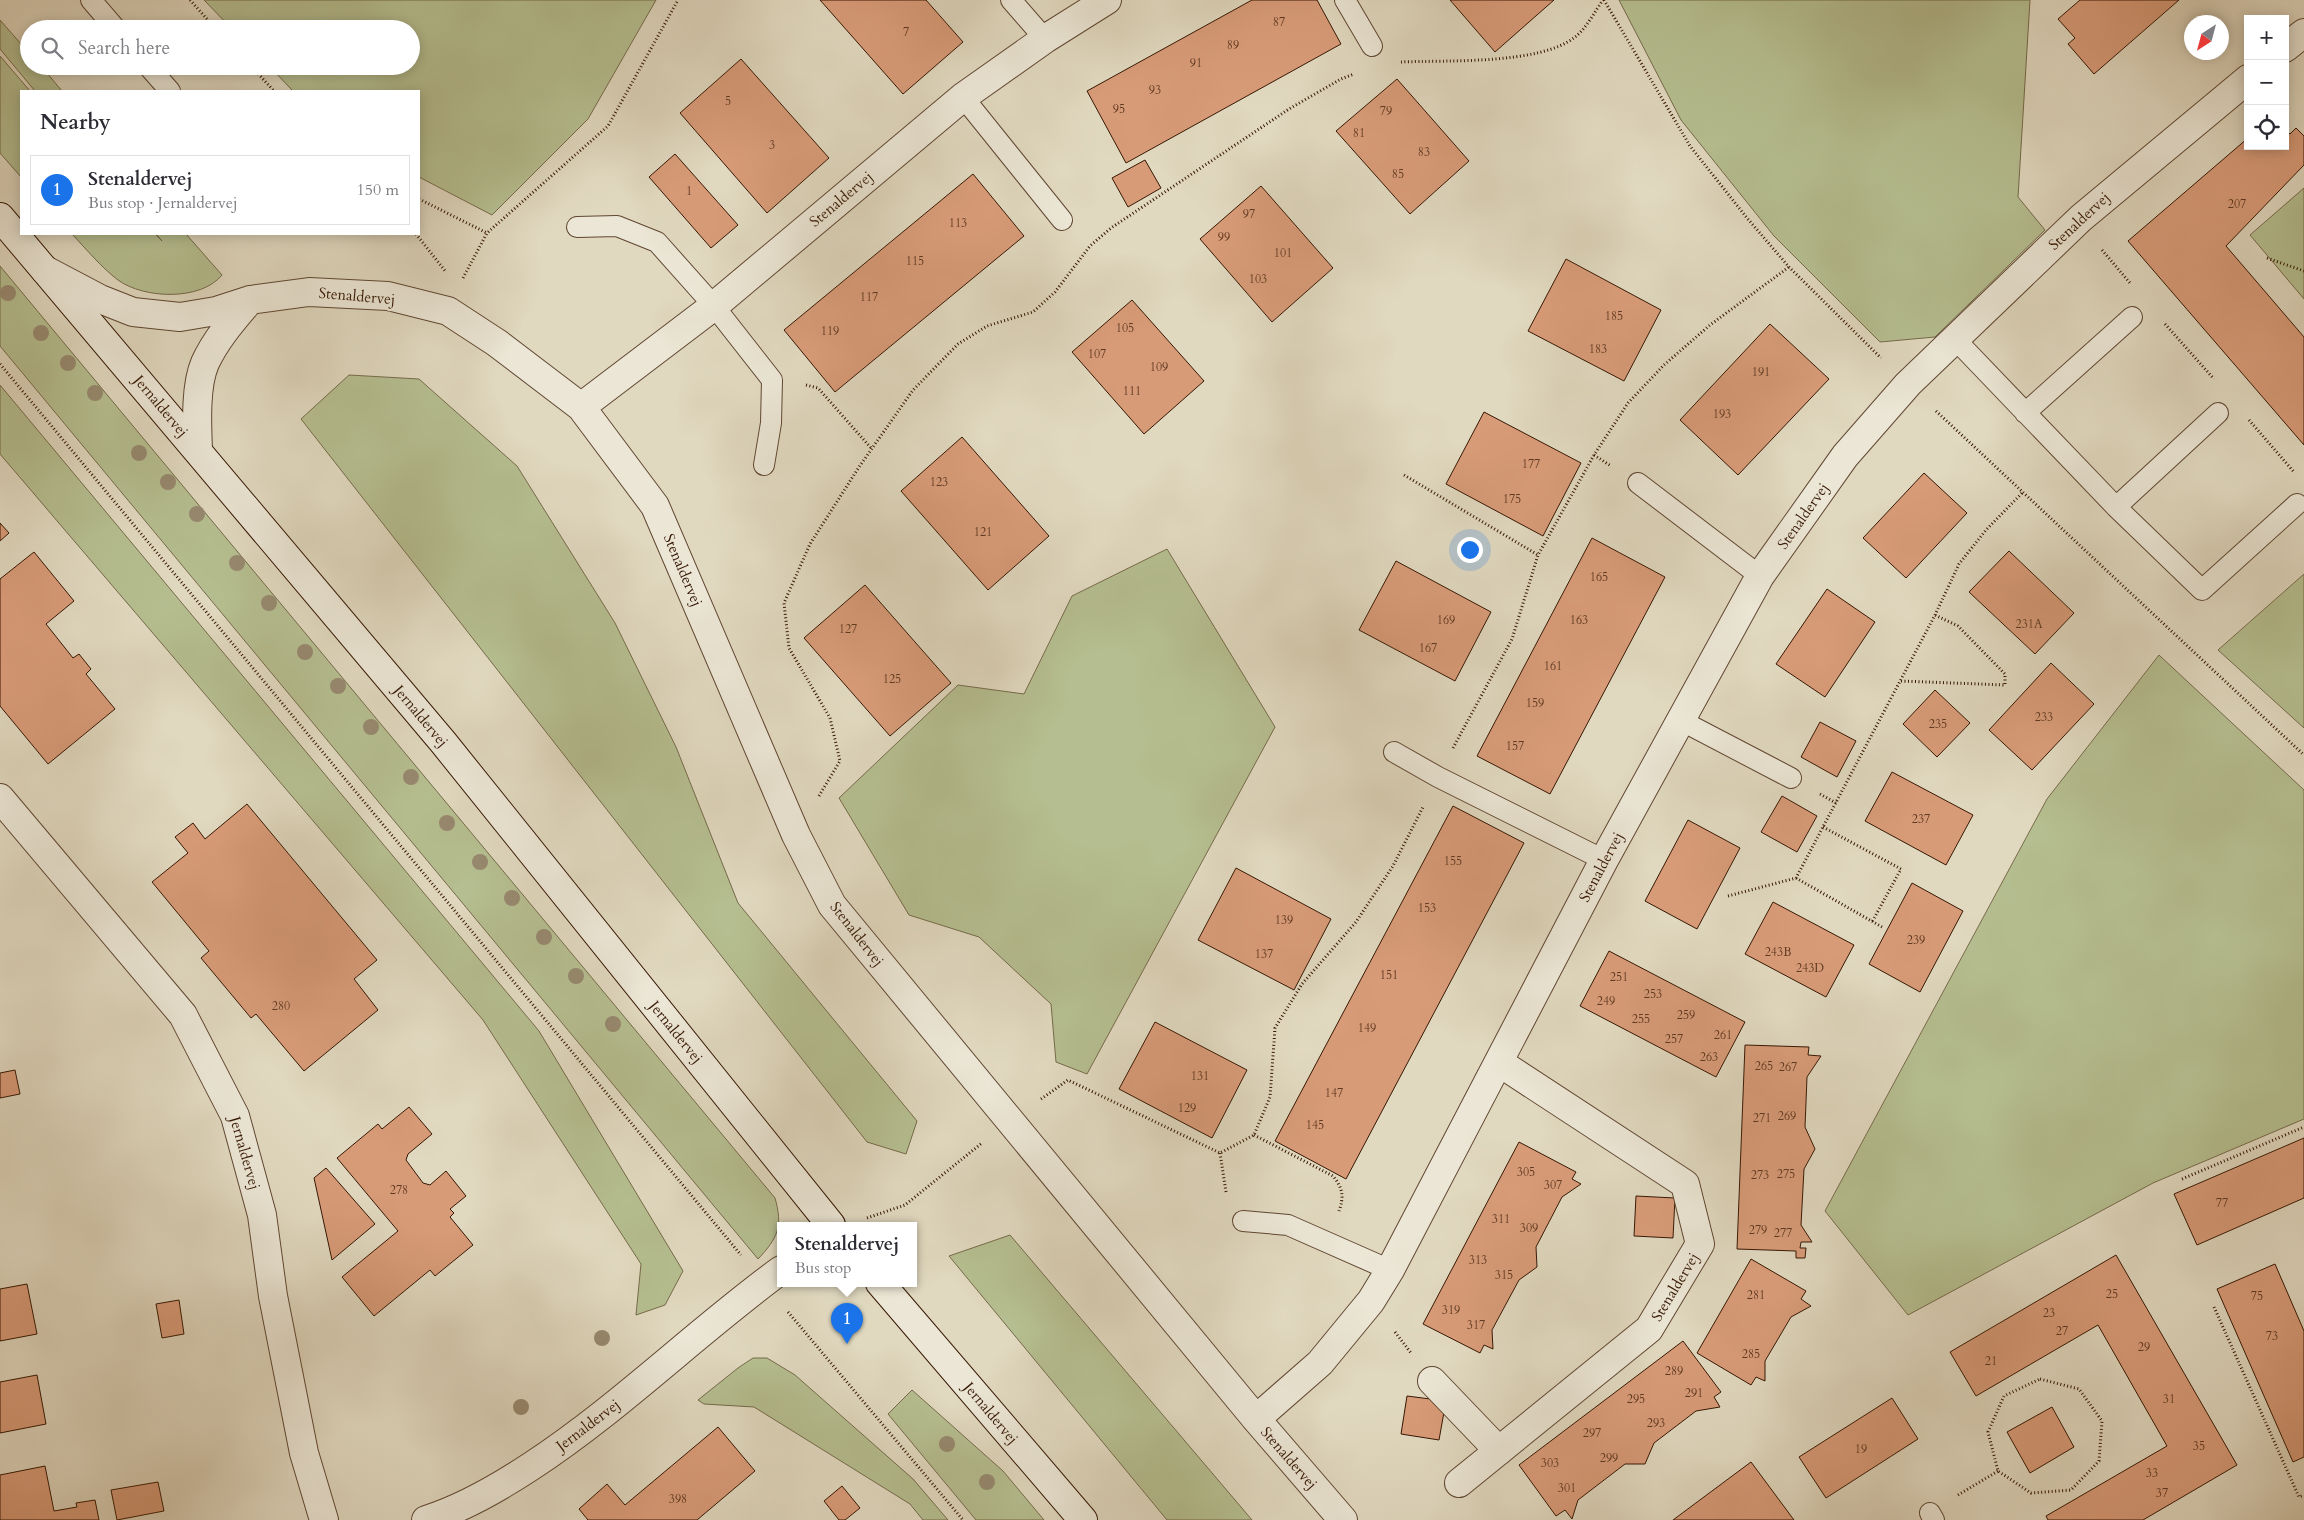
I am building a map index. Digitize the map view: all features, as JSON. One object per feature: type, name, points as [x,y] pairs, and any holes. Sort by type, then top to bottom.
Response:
[{"type":"street","name":"Stenaldervej","points":[[581,408],[714,306],[963,97],[1045,39],[1107,0]]},
{"type":"street","points":[[2289,45],[2304,33]]},
{"type":"street","name":"Stenaldervej","points":[[1256,1419],[1320,1363],[1371,1301],[1390,1270],[1500,1063],[1604,860],[1760,576],[1845,456],[1908,384],[1954,338],[2109,193],[2244,82]]},
{"type":"street","name":"Jernaldervej","points":[[0,217],[443,742],[829,1222]]},
{"type":"street","name":"Stenaldervej","points":[[45,270],[100,299],[133,312],[180,317],[216,310],[250,300],[309,292],[388,296],[448,311],[497,343],[581,408],[655,506],[796,835],[832,905],[1256,1419],[1343,1520]]},
{"type":"street","points":[[198,450],[196,409],[204,365],[219,337],[250,300]]},
{"type":"street","name":"Jernaldervej","points":[[0,798],[183,1015],[235,1116],[262,1215],[273,1296],[304,1453],[324,1520]]},
{"type":"street","name":"Stenaldervej","points":[[1459,1483],[1649,1329],[1700,1244],[1686,1184],[1500,1063]]},
{"type":"street","name":"Jernaldervej","points":[[426,1520],[444,1514],[500,1487],[565,1444],[652,1376],[772,1276]]},
{"type":"street","name":"Jernaldervej","points":[[883,1287],[1083,1520]]},
{"type":"street","points":[[1432,1381],[1499,1451]]},
{"type":"lane","points":[[92,0],[109,20]]},
{"type":"lane","points":[[1011,0],[1045,39]]},
{"type":"lane","points":[[1346,0],[1372,46]]},
{"type":"lane","points":[[156,75],[169,90]]},
{"type":"lane","points":[[963,97],[1062,220]]},
{"type":"lane","points":[[577,227],[616,226],[656,242],[714,306],[772,380],[771,423],[764,465]]},
{"type":"lane","points":[[2025,413],[2132,317]]},
{"type":"lane","points":[[1954,338],[2116,506],[2202,590],[2297,504]]},
{"type":"lane","points":[[2116,506],[2218,413]]},
{"type":"lane","points":[[1638,483],[1760,576]]},
{"type":"lane","points":[[1680,720],[1791,778]]},
{"type":"lane","points":[[1394,752],[1438,777],[1604,860]]},
{"type":"lane","points":[[1243,1220],[1288,1224],[1390,1270]]},
{"type":"path","points":[[190,0],[208,20]]},
{"type":"path","points":[[463,280],[487,233],[608,126],[678,0]]},
{"type":"path","points":[[1398,62],[1503,58],[1550,50],[1576,37],[1604,0],[1690,146],[1746,218],[1789,267],[1908,384],[2304,755]]},
{"type":"path","points":[[796,835],[840,761],[830,718],[789,648],[784,603],[810,544],[913,390],[958,344],[987,326],[1033,312],[1056,292],[1090,246],[1111,228],[1289,109],[1341,78],[1360,72]]},
{"type":"path","points":[[259,75],[273,90]]},
{"type":"path","points":[[420,200],[487,233]]},
{"type":"path","points":[[2105,254],[2135,288]]},
{"type":"path","points":[[2267,258],[2304,271]]},
{"type":"path","points":[[1220,1154],[1254,1135],[1270,1097],[1275,1028],[1302,984],[1356,922],[1394,866],[1438,777],[1512,639],[1538,555],[1594,455],[1628,404],[1664,365],[1710,325],[1789,267]]},
{"type":"path","points":[[2160,317],[2219,385]]},
{"type":"path","points":[[0,364],[772,1276]]},
{"type":"path","points":[[772,380],[818,388],[872,449]]},
{"type":"path","points":[[2245,415],[2298,475]]},
{"type":"path","points":[[1404,475],[1538,555]]},
{"type":"path","points":[[1796,878],[1935,615],[1959,564],[1986,530],[2023,492]]},
{"type":"path","points":[[1900,680],[2005,685],[2005,674],[1958,626],[1935,615]]},
{"type":"path","points":[[1823,826],[1901,869],[1872,922]]},
{"type":"path","points":[[1728,896],[1796,878],[1882,928]]},
{"type":"path","points":[[864,1219],[906,1204],[1010,1120],[1068,1080],[1220,1154]]},
{"type":"path","points":[[2182,1179],[2304,1127]]},
{"type":"path","points":[[1254,1135],[1333,1176],[1341,1186],[1343,1200],[1329,1243]]},
{"type":"path","points":[[1220,1154],[1224,1189],[1243,1220]]},
{"type":"path","points":[[781,1287],[963,1520]]},
{"type":"path","points":[[1371,1301],[1432,1381]]},
{"type":"path","points":[[2214,1307],[2299,1497],[2304,1495]]},
{"type":"path","points":[[2040,1379],[2079,1389],[2102,1421],[2099,1461],[2071,1490],[2031,1493],[1998,1471],[1988,1432],[2004,1396],[2040,1379]]},
{"type":"green space","points":[[204,0],[656,0],[588,119],[492,215],[420,178],[420,90],[292,90],[278,75],[420,75],[420,20],[223,20]]},
{"type":"green space","points":[[1619,0],[2030,0],[2018,197],[2045,230],[1935,337],[1880,342],[1774,236],[1681,120]]},
{"type":"green space","points":[[0,20],[20,43],[20,73],[0,49]]},
{"type":"green space","points":[[0,56],[29,90],[20,90],[20,176],[0,153]]},
{"type":"green space","points":[[22,75],[49,75],[61,90],[34,90]]},
{"type":"green space","points":[[2304,188],[2304,299],[2250,235]]},
{"type":"green space","points":[[73,235],[156,235],[162,241],[157,235],[187,235],[222,275],[213,283],[201,289],[187,293],[157,294],[142,291],[118,280]]},
{"type":"green space","points":[[0,266],[775,1198],[779,1216],[777,1231],[770,1245],[758,1259],[0,346]]},
{"type":"green space","points":[[349,375],[419,379],[517,466],[615,623],[676,747],[738,903],[917,1121],[906,1154],[867,1142],[301,419]]},
{"type":"green space","points":[[0,385],[539,1031],[683,1271],[665,1305],[636,1315],[641,1264],[483,1020],[0,454]]},
{"type":"green space","points":[[1167,549],[1275,727],[1087,1074],[1056,1062],[1051,1004],[979,937],[909,915],[839,798],[958,685],[1024,694],[1072,596]]},
{"type":"green space","points":[[2304,574],[2304,728],[2218,650]]},
{"type":"green space","points":[[2159,655],[2304,790],[2304,1119],[2153,1183],[1908,1315],[1825,1211],[2047,799]]},
{"type":"green space","points":[[1010,1235],[1252,1520],[1167,1520],[949,1256]]},
{"type":"green space","points":[[753,1358],[767,1358],[795,1375],[913,1479],[948,1520],[923,1520],[910,1504],[754,1407],[704,1404],[698,1400]]},
{"type":"green space","points":[[912,1390],[1003,1471],[1044,1520],[976,1520],[888,1414]]},
{"type":"building","points":[[820,0],[926,0],[963,42],[903,94]]},
{"type":"building","points":[[1252,0],[1317,0],[1341,44],[1126,163],[1087,91]]},
{"type":"building","points":[[1450,0],[1554,0],[1495,52]]},
{"type":"building","points":[[2080,0],[2179,0],[2094,74],[2068,44],[2075,38],[2058,19]]},
{"type":"building","points":[[741,59],[829,158],[767,213],[680,113]]},
{"type":"building","points":[[1397,79],[1469,161],[1410,214],[1336,131]]},
{"type":"building","points":[[2296,128],[2304,136],[2304,165],[2226,246],[2304,337],[2304,445],[2128,241],[2244,141],[2244,150],[2289,150],[2290,134]]},
{"type":"building","points":[[675,154],[738,225],[711,248],[649,177]]},
{"type":"building","points":[[1145,160],[1161,188],[1128,207],[1112,178]]},
{"type":"building","points":[[973,174],[1024,236],[835,392],[784,330]]},
{"type":"building","points":[[1261,186],[1333,268],[1272,322],[1200,239]]},
{"type":"building","points":[[1566,259],[1661,310],[1624,381],[1528,331]]},
{"type":"building","points":[[1132,300],[1204,381],[1144,434],[1072,352]]},
{"type":"building","points":[[1770,324],[1829,379],[1738,475],[1680,420]]},
{"type":"building","points":[[1484,412],[1581,463],[1543,536],[1446,484]]},
{"type":"building","points":[[962,437],[1049,536],[988,590],[901,491]]},
{"type":"building","points":[[1924,473],[1967,513],[1906,578],[1863,538]]},
{"type":"building","points":[[0,523],[9,533],[0,541]]},
{"type":"building","points":[[1592,538],[1665,577],[1550,794],[1477,756]]},
{"type":"building","points":[[2009,551],[2074,613],[2035,654],[1969,592]]},
{"type":"building","points":[[34,552],[74,601],[46,624],[73,658],[79,654],[91,669],[86,674],[115,709],[48,764],[0,706],[0,579]]},
{"type":"building","points":[[1396,561],[1491,612],[1455,681],[1359,630]]},
{"type":"building","points":[[865,585],[951,683],[890,736],[804,638]]},
{"type":"building","points":[[1827,589],[1875,622],[1825,697],[1776,664]]},
{"type":"building","points":[[2051,663],[2094,704],[2032,770],[1989,730]]},
{"type":"building","points":[[1935,690],[1970,723],[1937,757],[1903,724]]},
{"type":"building","points":[[1820,722],[1856,741],[1837,777],[1801,757]]},
{"type":"building","points":[[1892,772],[1973,815],[1946,865],[1865,821]]},
{"type":"building","points":[[1782,796],[1817,816],[1797,852],[1761,832]]},
{"type":"building","points":[[247,804],[377,960],[354,979],[378,1010],[304,1071],[256,1014],[251,1018],[201,958],[209,951],[152,882],[188,853],[175,837],[193,823],[205,839]]},
{"type":"building","points":[[1453,806],[1524,843],[1346,1179],[1275,1141]]},
{"type":"building","points":[[1688,820],[1740,848],[1697,929],[1645,901]]},
{"type":"building","points":[[1236,868],[1331,919],[1294,990],[1198,940]]},
{"type":"building","points":[[1912,883],[1963,911],[1920,992],[1869,964]]},
{"type":"building","points":[[1773,902],[1854,945],[1826,997],[1745,954]]},
{"type":"building","points":[[1609,951],[1745,1022],[1716,1077],[1580,1006]]},
{"type":"building","points":[[1155,1022],[1247,1070],[1212,1138],[1119,1089]]},
{"type":"building","points":[[1745,1045],[1809,1047],[1808,1055],[1821,1056],[1807,1077],[1805,1127],[1815,1149],[1804,1169],[1801,1225],[1812,1242],[1801,1242],[1800,1248],[1806,1248],[1805,1258],[1796,1258],[1796,1251],[1737,1249]]},
{"type":"building","points":[[15,1070],[20,1094],[0,1098],[0,1073]]},
{"type":"building","points":[[409,1107],[432,1134],[408,1154],[406,1160],[423,1183],[430,1185],[446,1171],[466,1196],[450,1209],[454,1213],[450,1217],[473,1245],[435,1276],[430,1270],[374,1316],[342,1277],[398,1231],[337,1158],[378,1124],[382,1129]]},
{"type":"building","points":[[2304,1138],[2304,1198],[2197,1245],[2174,1194]]},
{"type":"building","points":[[1519,1142],[1576,1172],[1572,1179],[1581,1184],[1562,1197],[1536,1247],[1537,1267],[1519,1280],[1492,1330],[1493,1349],[1484,1345],[1480,1353],[1423,1324]]},
{"type":"building","points":[[326,1168],[375,1224],[332,1260],[314,1178]]},
{"type":"building","points":[[1636,1196],[1675,1198],[1673,1238],[1634,1236]]},
{"type":"building","points":[[2116,1255],[2237,1465],[2143,1520],[2048,1520],[2046,1516],[2167,1446],[2098,1325],[1976,1396],[1950,1352]]},
{"type":"building","points":[[1751,1259],[1806,1291],[1801,1299],[1811,1306],[1791,1317],[1765,1361],[1765,1381],[1756,1377],[1751,1385],[1697,1353]]},
{"type":"building","points":[[2275,1264],[2304,1331],[2304,1457],[2293,1462],[2217,1289]]},
{"type":"building","points":[[27,1284],[37,1334],[0,1341],[0,1289]]},
{"type":"building","points":[[179,1300],[184,1334],[162,1338],[156,1304]]},
{"type":"building","points":[[1683,1341],[1721,1392],[1714,1397],[1720,1407],[1696,1411],[1654,1443],[1645,1464],[1625,1464],[1578,1500],[1572,1519],[1565,1510],[1556,1516],[1519,1465]]},
{"type":"building","points":[[37,1375],[46,1424],[0,1433],[0,1382]]},
{"type":"building","points":[[1407,1396],[1446,1401],[1439,1440],[1401,1434]]},
{"type":"building","points":[[1892,1398],[1918,1439],[1826,1498],[1799,1457]]},
{"type":"building","points":[[2052,1407],[2074,1447],[2030,1473],[2007,1432]]},
{"type":"building","points":[[718,1427],[755,1471],[697,1520],[588,1520],[579,1509],[607,1484],[625,1505]]},
{"type":"building","points":[[1751,1462],[1794,1520],[1673,1520]]},
{"type":"building","points":[[45,1466],[54,1511],[77,1507],[76,1503],[95,1500],[99,1520],[0,1520],[0,1475]]},
{"type":"building","points":[[158,1482],[164,1511],[117,1520],[111,1490]]},
{"type":"building","points":[[842,1486],[860,1508],[845,1520],[839,1520],[824,1501]]},
{"type":"place","name":"Stenaldervej","points":[[847,1344]]}]
